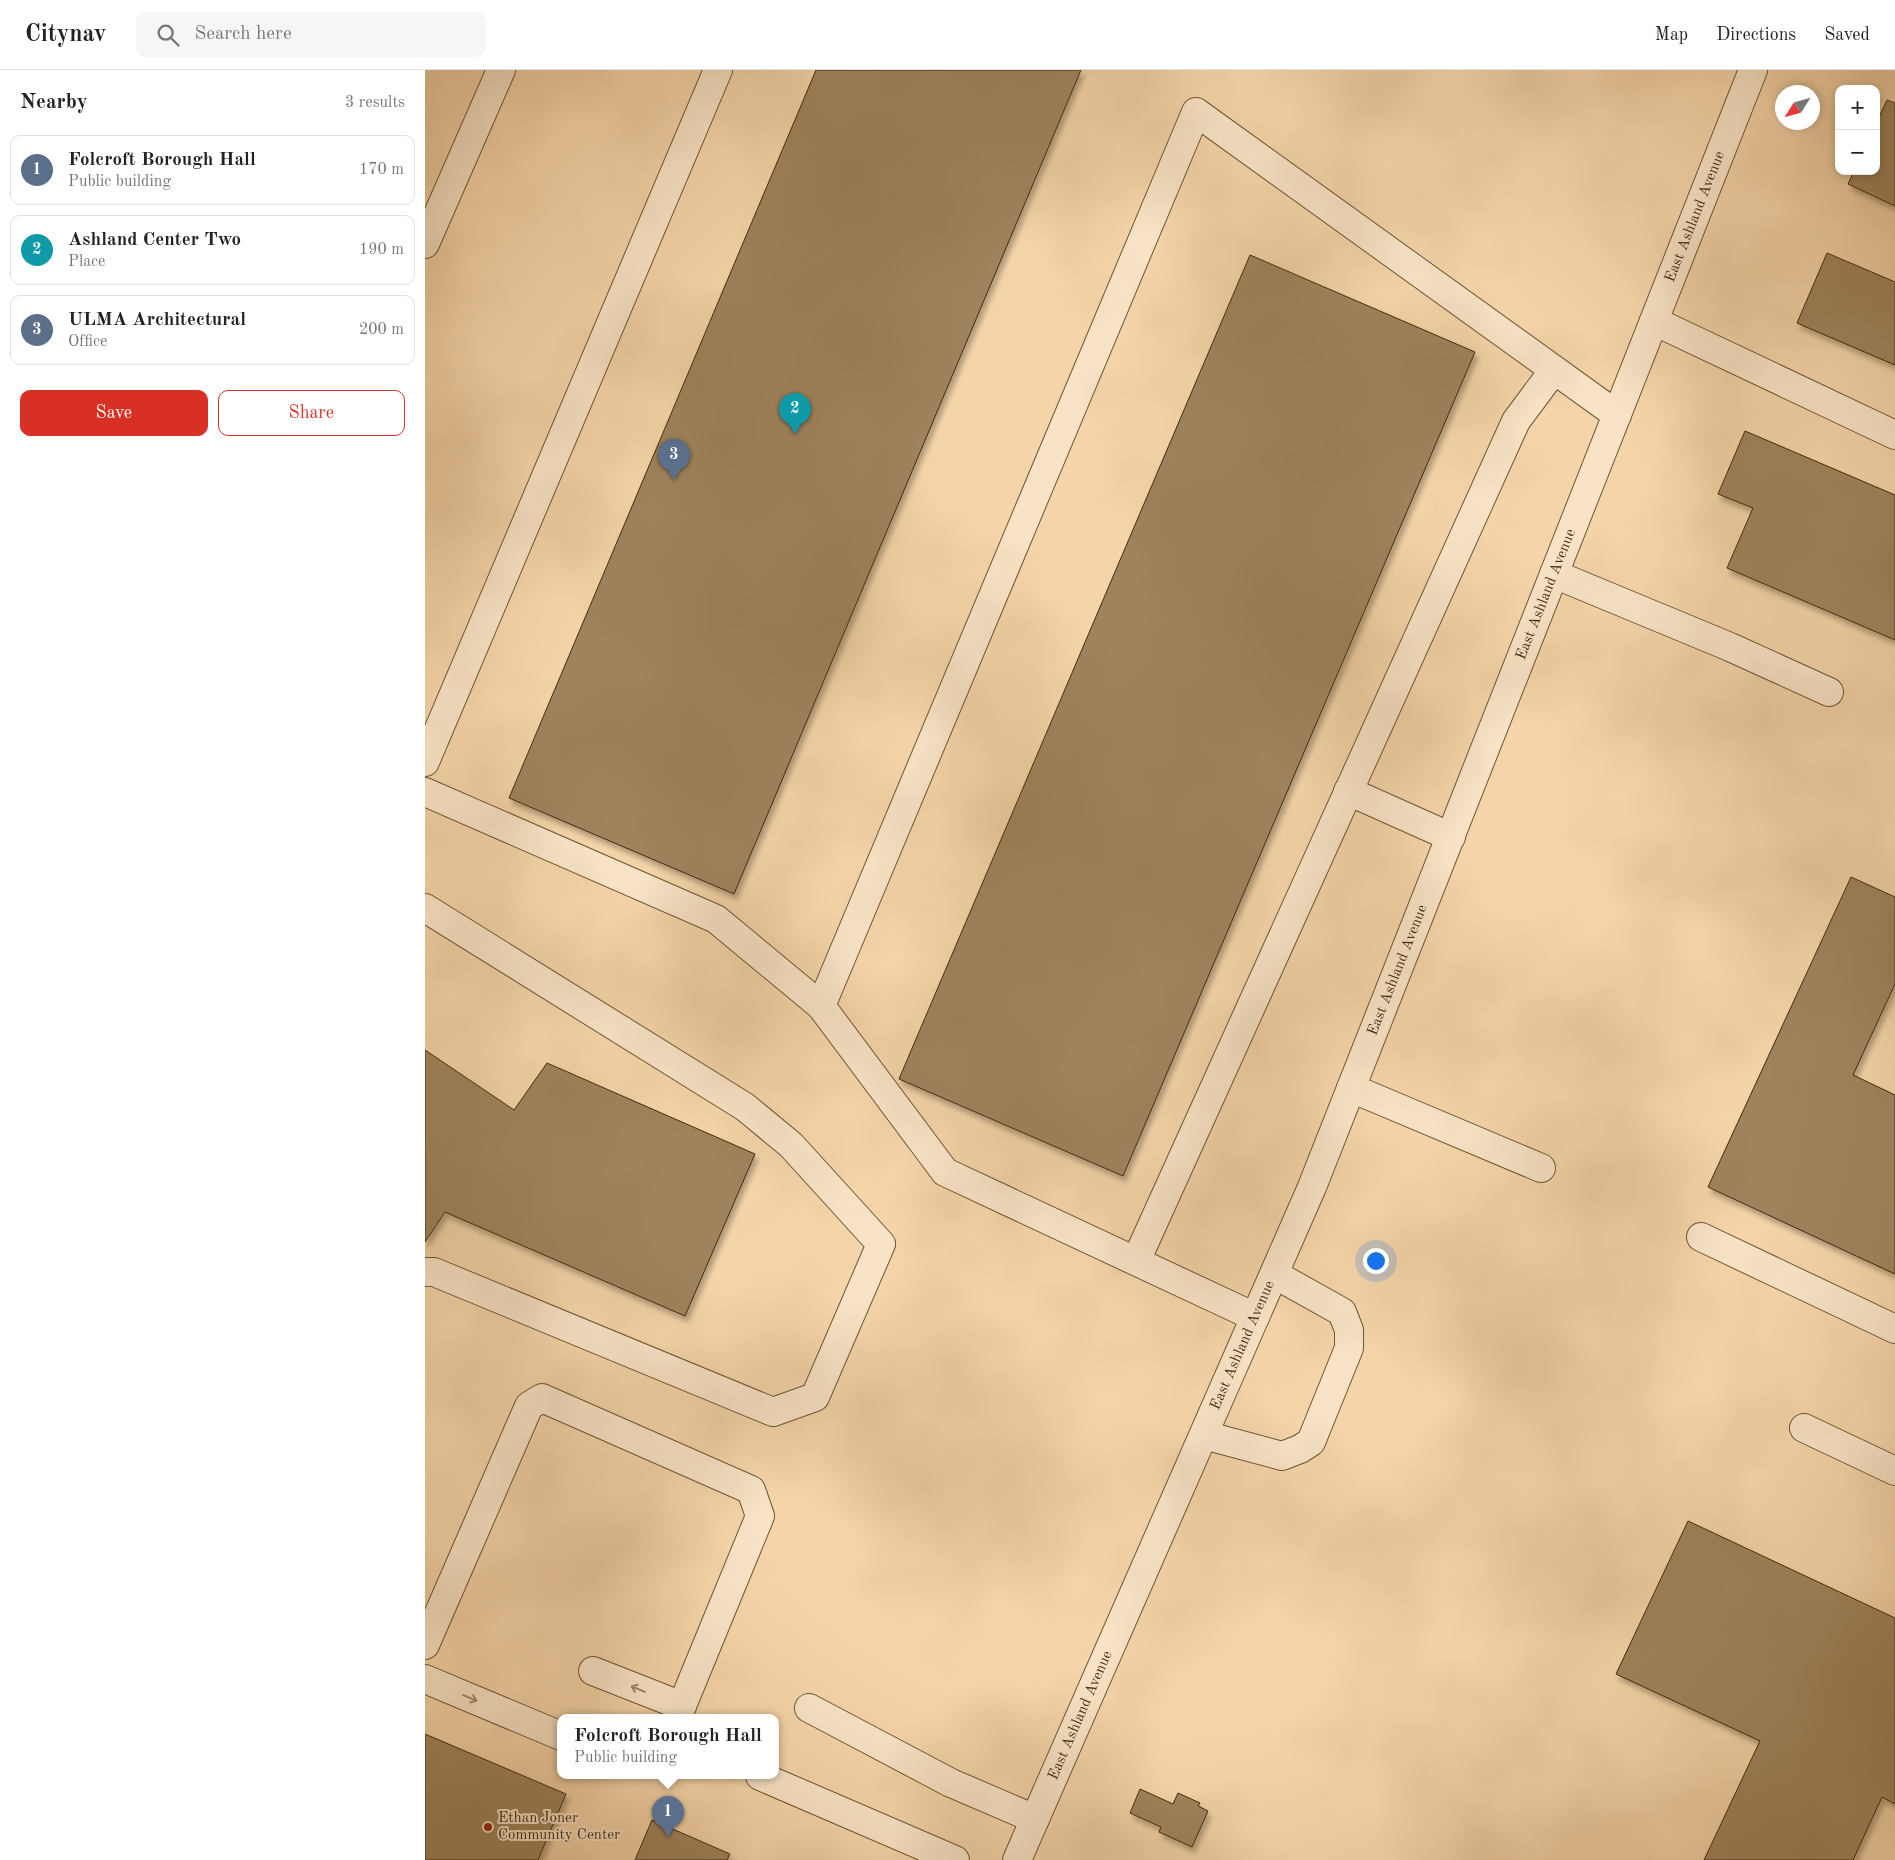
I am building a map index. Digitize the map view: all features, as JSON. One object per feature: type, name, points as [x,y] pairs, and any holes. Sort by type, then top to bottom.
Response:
[{"type":"street","points":[[425,244],[501,70]]},
{"type":"street","points":[[425,762],[718,70]]},
{"type":"street","name":"East Ashland Avenue","points":[[1017,1860],[1312,1187],[1753,70]]},
{"type":"street","points":[[821,1006],[1196,112],[1617,415]]},
{"type":"street","points":[[1654,321],[1895,435]]},
{"type":"street","points":[[1136,1261],[1516,421],[1555,370]]},
{"type":"street","points":[[1554,574],[1730,647],[1829,692]]},
{"type":"street","points":[[1348,791],[1451,837]]},
{"type":"street","points":[[425,792],[716,919],[821,1006],[945,1172],[1255,1317]]},
{"type":"street","points":[[425,908],[745,1107],[791,1146],[881,1244],[815,1397],[773,1412],[434,1272],[425,1272]]},
{"type":"street","points":[[1351,1088],[1541,1168]]},
{"type":"street","points":[[1701,1237],[1895,1329]]},
{"type":"street","points":[[1204,1435],[1282,1456],[1300,1449],[1311,1442],[1349,1348],[1349,1330],[1342,1312],[1274,1274]]},
{"type":"street","points":[[425,1645],[529,1406],[542,1398],[751,1490],[760,1516],[680,1712],[593,1671]]},
{"type":"street","points":[[1803,1428],[1895,1471]]},
{"type":"street","points":[[425,1679],[557,1734]]},
{"type":"street","points":[[809,1708],[951,1783],[1035,1819]]},
{"type":"street","points":[[767,1779],[955,1860]]},
{"type":"building","points":[[816,70],[1081,70],[734,894],[509,798]]},
{"type":"building","points":[[1887,100],[1895,103],[1895,206],[1848,184],[1852,175],[1880,175],[1880,115]]},
{"type":"building","points":[[1827,253],[1895,282],[1895,365],[1797,323]]},
{"type":"building","points":[[1250,255],[1475,352],[1123,1176],[899,1079]]},
{"type":"building","points":[[1745,431],[1895,495],[1895,640],[1727,568],[1753,508],[1718,494]]},
{"type":"building","points":[[1851,877],[1895,897],[1895,984],[1853,1075],[1895,1095],[1895,1274],[1708,1187]]},
{"type":"building","points":[[425,1050],[514,1110],[547,1063],[755,1154],[685,1316],[445,1212],[425,1242]]},
{"type":"building","points":[[1688,1521],[1895,1618],[1895,1804],[1882,1797],[1853,1860],[1704,1860],[1760,1741],[1616,1674]]},
{"type":"building","name":"Ethan Joner Community Center","points":[[425,1734],[566,1794],[538,1860],[425,1860]]},
{"type":"building","points":[[1140,1789],[1173,1804],[1178,1793],[1200,1803],[1198,1806],[1208,1811],[1192,1847],[1159,1832],[1161,1827],[1130,1813]]},
{"type":"building","points":[[652,1820],[730,1854],[727,1860],[635,1860]]},
{"type":"place","name":"Ashland Center Two","points":[[795,434]]},
{"type":"place","name":"ULMA Architectural","points":[[674,480]]},
{"type":"place","name":"Ethan Joner Community Center","points":[[488,1827]]},
{"type":"place","name":"Folcroft Borough Hall","points":[[668,1837]]}]
